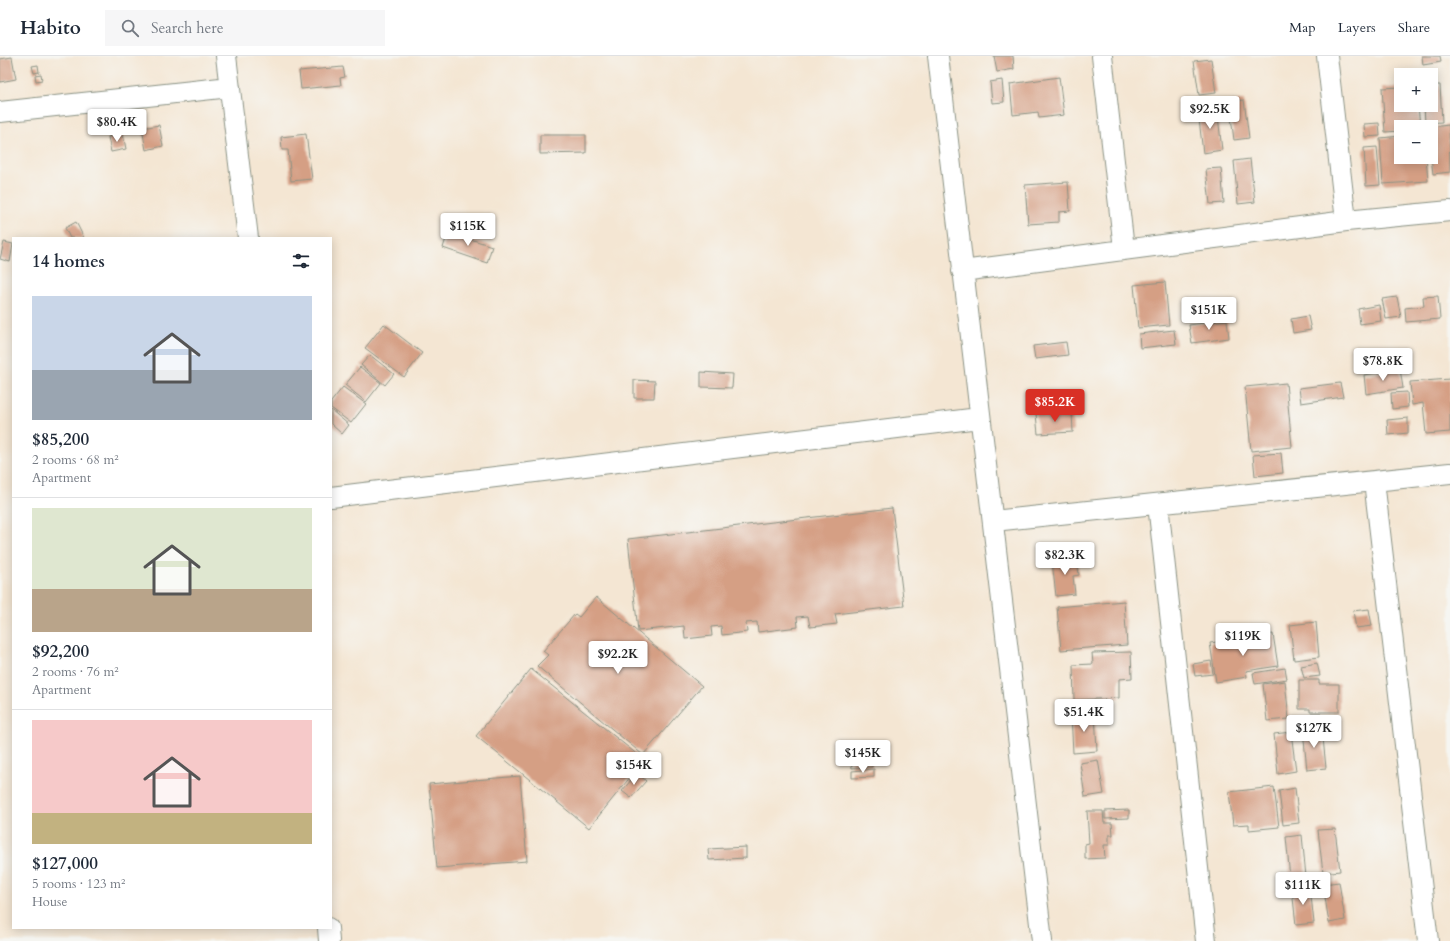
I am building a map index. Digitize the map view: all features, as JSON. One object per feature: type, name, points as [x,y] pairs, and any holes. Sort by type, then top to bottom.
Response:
[{"type":"street","points":[[226,56],[248,237]]},
{"type":"street","points":[[938,56],[1042,941]]},
{"type":"street","points":[[1102,56],[1124,249]]},
{"type":"street","points":[[1327,56],[1346,221]]},
{"type":"street","points":[[0,112],[230,87]]},
{"type":"street","points":[[962,270],[1346,221],[1450,211]]},
{"type":"street","points":[[332,497],[980,418]]},
{"type":"street","points":[[993,521],[1450,473]]},
{"type":"street","points":[[1374,481],[1428,941]]},
{"type":"street","points":[[1158,504],[1206,941]]},
{"type":"street","points":[[328,929],[329,941]]},
{"type":"building","points":[[994,56],[1013,56],[1014,69],[997,72]]},
{"type":"building","points":[[1422,56],[1440,56],[1441,62],[1423,65]]},
{"type":"building","points":[[12,57],[16,79],[0,82],[0,59]]},
{"type":"building","points":[[1211,59],[1216,93],[1199,95],[1194,61]]},
{"type":"building","points":[[38,65],[39,72],[34,73],[32,66]]},
{"type":"building","points":[[343,67],[345,77],[340,78],[341,85],[301,89],[299,71]]},
{"type":"building","points":[[41,74],[42,80],[36,81],[35,75]]},
{"type":"building","points":[[1059,77],[1064,115],[1039,118],[1038,112],[1013,115],[1010,84]]},
{"type":"building","points":[[1002,80],[1004,102],[992,103],[990,82]]},
{"type":"building","points":[[1438,85],[1440,85],[1442,122],[1438,122],[1438,120],[1425,120],[1424,112],[1438,112]]},
{"type":"building","points":[[1394,87],[1394,112],[1419,112],[1419,120],[1394,120],[1394,131],[1385,132],[1382,88]]},
{"type":"building","points":[[1244,100],[1249,138],[1234,140],[1229,102]]},
{"type":"building","points":[[1217,108],[1222,150],[1203,153],[1198,111]]},
{"type":"building","points":[[1379,123],[1380,136],[1365,137],[1364,124]]},
{"type":"building","points":[[159,125],[163,146],[146,150],[142,128]]},
{"type":"building","points":[[1449,125],[1450,172],[1433,174],[1432,164],[1438,164],[1438,126]]},
{"type":"building","points":[[123,134],[126,149],[111,152],[108,137]]},
{"type":"building","points":[[306,134],[312,179],[291,181],[288,150],[282,150],[281,137]]},
{"type":"building","points":[[540,135],[586,135],[586,153],[540,154]]},
{"type":"building","points":[[1394,137],[1394,164],[1427,164],[1428,181],[1383,184],[1380,138]]},
{"type":"building","points":[[1377,147],[1380,185],[1366,186],[1364,148]]},
{"type":"building","points":[[1250,159],[1255,202],[1238,204],[1234,161]]},
{"type":"building","points":[[1221,168],[1224,203],[1210,204],[1206,169]]},
{"type":"building","points":[[1068,182],[1070,211],[1059,212],[1059,222],[1028,224],[1025,185]]},
{"type":"building","points":[[76,222],[84,237],[70,237],[65,228]]},
{"type":"building","points":[[448,232],[492,246],[487,263],[443,248]]},
{"type":"building","points":[[4,242],[12,244],[10,262],[0,259]]},
{"type":"building","points":[[1165,282],[1169,325],[1138,328],[1134,285]]},
{"type":"building","points":[[1438,296],[1440,319],[1406,322],[1405,308],[1424,306],[1423,297]]},
{"type":"building","points":[[1397,297],[1401,317],[1386,319],[1382,299]]},
{"type":"building","points":[[1379,305],[1381,321],[1360,324],[1358,309]]},
{"type":"building","points":[[1308,316],[1311,330],[1293,333],[1291,319]]},
{"type":"building","points":[[1227,320],[1229,338],[1192,343],[1189,325]]},
{"type":"building","points":[[384,324],[422,353],[404,377],[365,348]]},
{"type":"building","points":[[1174,330],[1176,344],[1140,348],[1139,334]]},
{"type":"building","points":[[1066,342],[1068,355],[1035,359],[1033,346]]},
{"type":"building","points":[[370,355],[394,374],[385,385],[361,365]]},
{"type":"building","points":[[360,367],[381,383],[366,402],[345,385]]},
{"type":"building","points":[[1400,369],[1403,388],[1366,394],[1364,375]]},
{"type":"building","points":[[701,372],[733,374],[732,388],[701,387]]},
{"type":"building","points":[[1450,379],[1450,432],[1426,434],[1423,403],[1412,405],[1410,382]]},
{"type":"building","points":[[634,380],[655,381],[654,398],[634,398]]},
{"type":"building","points":[[1286,383],[1292,447],[1251,451],[1245,387]]},
{"type":"building","points":[[1340,383],[1343,397],[1301,403],[1299,388]]},
{"type":"building","points":[[343,387],[366,404],[351,423],[332,409],[332,401]]},
{"type":"building","points":[[1407,392],[1408,407],[1392,409],[1391,393]]},
{"type":"building","points":[[332,411],[349,425],[342,434],[332,425]]},
{"type":"building","points":[[1072,412],[1073,432],[1038,434],[1036,414]]},
{"type":"building","points":[[1408,418],[1408,433],[1388,435],[1387,420]]},
{"type":"building","points":[[1281,453],[1283,473],[1255,476],[1253,455]]},
{"type":"building","points":[[892,508],[904,606],[835,614],[837,624],[810,627],[808,616],[797,617],[798,627],[758,632],[757,622],[746,623],[747,632],[722,635],[721,626],[711,627],[712,636],[685,639],[684,626],[638,631],[628,539]]},
{"type":"building","points":[[1077,558],[1079,575],[1073,576],[1075,594],[1056,596],[1052,561]]},
{"type":"building","points":[[596,597],[702,686],[643,755],[537,666],[548,655],[543,651],[575,614],[579,617]]},
{"type":"building","points":[[1124,601],[1127,645],[1061,650],[1057,607]]},
{"type":"building","points":[[1369,609],[1372,626],[1356,628],[1353,611]]},
{"type":"building","points":[[1316,622],[1319,657],[1294,660],[1290,625]]},
{"type":"building","points":[[1273,634],[1278,666],[1246,671],[1247,677],[1216,682],[1210,643]]},
{"type":"building","points":[[1131,652],[1132,678],[1119,679],[1119,698],[1074,700],[1073,665],[1093,664],[1092,653]]},
{"type":"building","points":[[1211,661],[1213,674],[1195,676],[1193,664]]},
{"type":"building","points":[[1317,663],[1320,676],[1304,678],[1301,666]]},
{"type":"building","points":[[1285,668],[1287,679],[1255,684],[1253,673]]},
{"type":"building","points":[[531,669],[644,760],[589,828],[476,736]]},
{"type":"building","points":[[1299,680],[1319,680],[1319,684],[1339,684],[1339,712],[1310,712],[1310,709],[1299,709]]},
{"type":"building","points":[[1285,681],[1289,719],[1267,721],[1263,684]]},
{"type":"building","points":[[1095,713],[1097,751],[1073,753],[1071,714]]},
{"type":"building","points":[[1322,728],[1326,768],[1307,770],[1303,730]]},
{"type":"building","points":[[1291,732],[1296,771],[1278,774],[1274,734]]},
{"type":"building","points":[[854,756],[869,756],[869,759],[854,760]]},
{"type":"building","points":[[1098,760],[1104,794],[1085,797],[1080,763]]},
{"type":"building","points":[[851,761],[872,761],[872,767],[852,768]]},
{"type":"building","points":[[874,769],[874,777],[852,778],[852,771]]},
{"type":"building","points":[[637,773],[646,781],[631,798],[622,791]]},
{"type":"building","points":[[520,776],[527,861],[437,868],[429,784]]},
{"type":"building","points":[[1274,787],[1279,827],[1249,830],[1249,824],[1233,825],[1229,792]]},
{"type":"building","points":[[1295,788],[1299,823],[1283,825],[1279,791]]},
{"type":"building","points":[[1129,810],[1129,818],[1105,819],[1105,811]]},
{"type":"building","points":[[1087,811],[1103,811],[1104,823],[1112,823],[1113,835],[1109,835],[1109,845],[1104,845],[1105,858],[1085,859],[1085,844],[1089,843]]},
{"type":"building","points":[[1335,829],[1340,871],[1323,873],[1318,830]]},
{"type":"building","points":[[1302,835],[1306,877],[1290,878],[1286,837]]},
{"type":"building","points":[[746,847],[746,858],[709,860],[708,849]]},
{"type":"building","points":[[1339,882],[1345,920],[1329,923],[1323,884]]},
{"type":"building","points":[[1310,887],[1314,923],[1296,925],[1292,889]]}]
